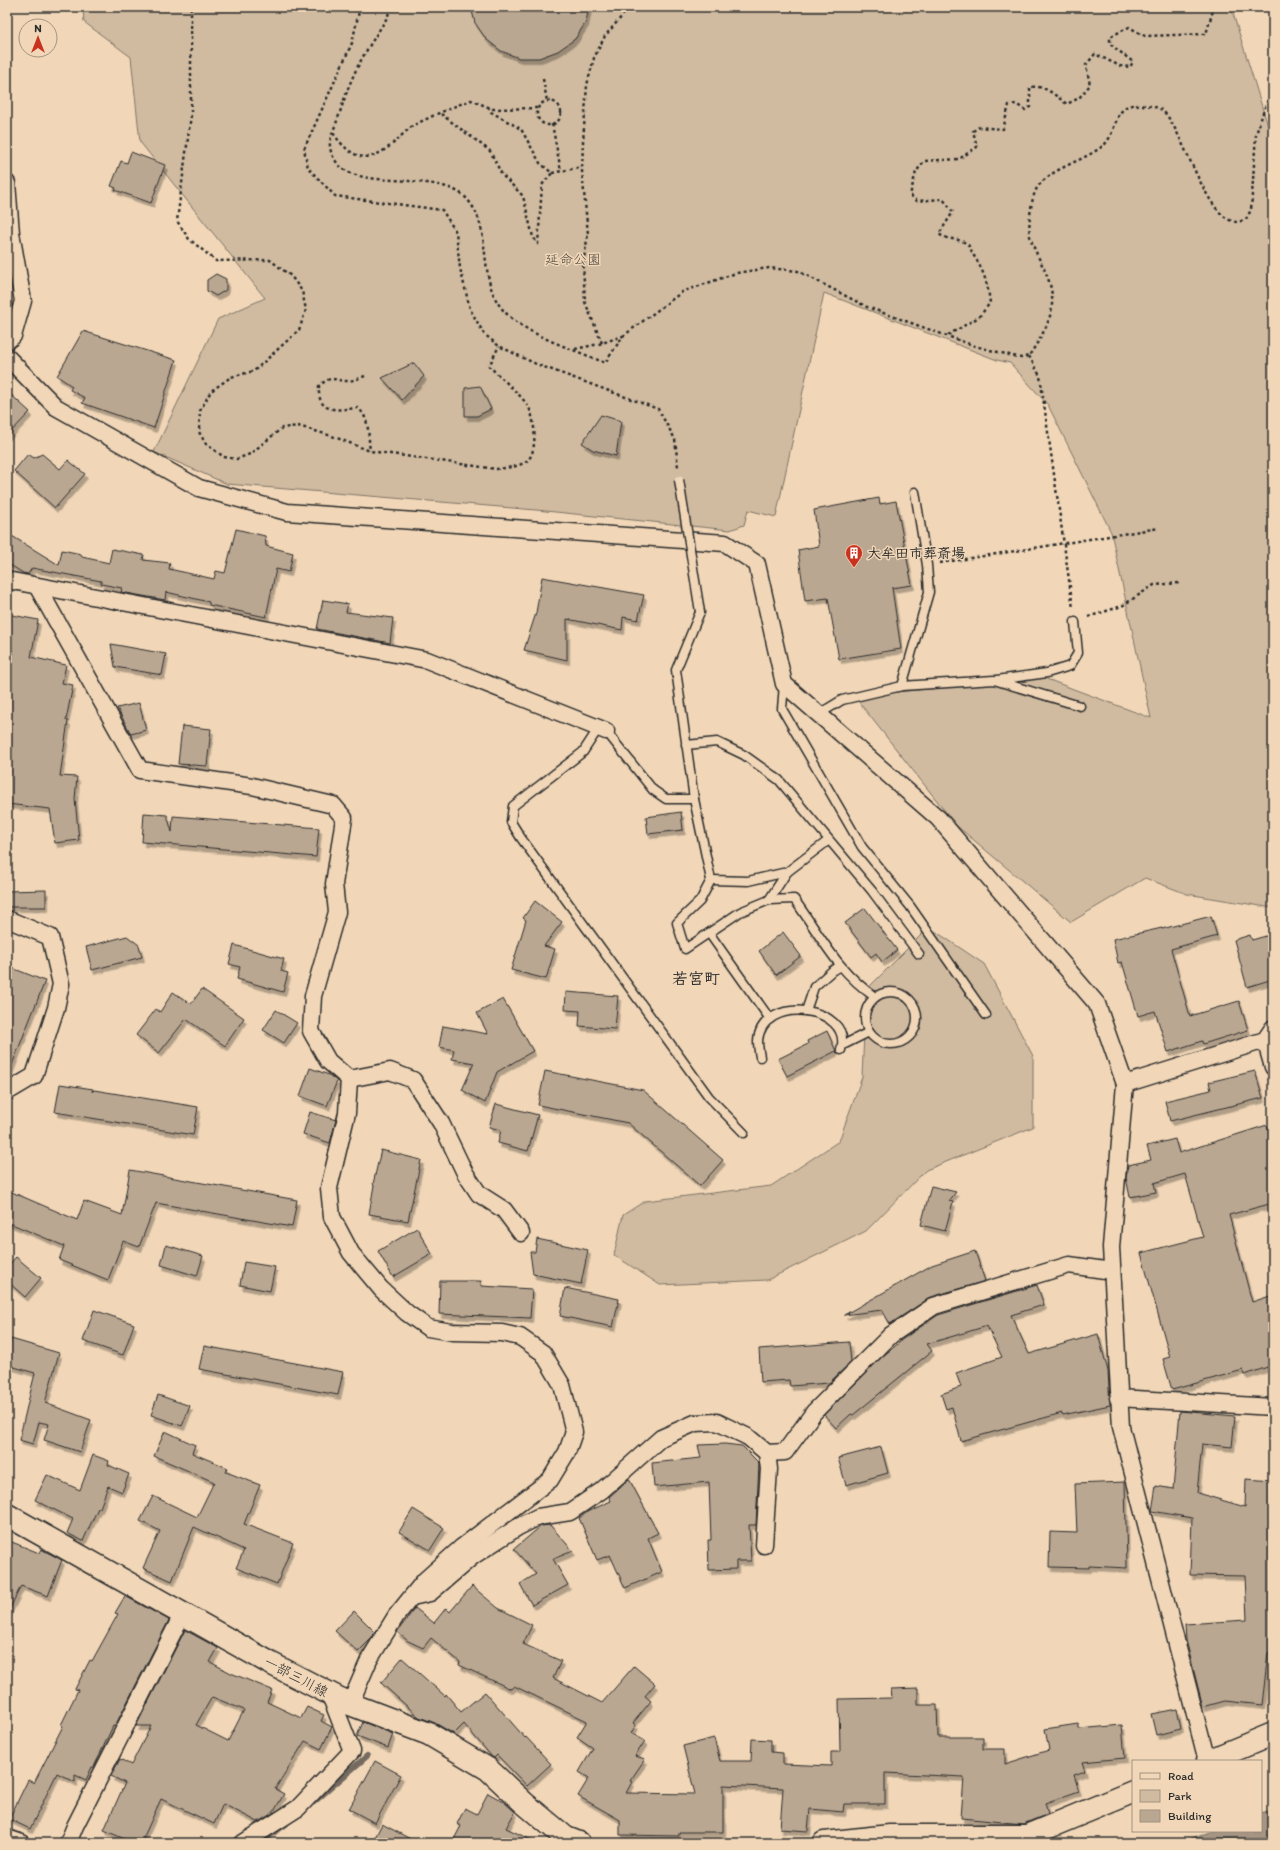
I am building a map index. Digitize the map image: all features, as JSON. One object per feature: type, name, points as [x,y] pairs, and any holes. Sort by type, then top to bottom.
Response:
[{"type":"main road","name":"一部三川線","points":[[7,1515],[182,1615],[330,1694],[350,1704],[429,1734],[488,1769],[524,1803],[566,1838],[579,1843]]},
{"type":"main road","points":[[1209,1760],[1273,1734]]},
{"type":"main road","points":[[824,1843],[890,1836],[1017,1840],[1132,1792]]},
{"type":"street","points":[[7,183],[11,233],[23,301],[13,336],[7,341]]},
{"type":"street","points":[[7,357],[56,407],[199,488],[287,512],[725,543],[757,564],[784,684],[938,818],[1096,1004],[1124,1084],[1111,1247],[1118,1398],[1121,1427],[1207,1760]]},
{"type":"street","points":[[7,580],[427,660],[602,730]]},
{"type":"street","points":[[37,586],[140,770],[252,786],[333,804],[344,818],[334,884],[337,912],[313,996],[311,1031],[328,1061],[348,1079],[347,1113],[330,1188],[332,1217],[351,1253],[381,1289],[407,1314],[428,1328],[452,1332],[502,1333],[520,1337],[543,1353],[562,1385],[574,1432],[567,1452],[550,1480],[462,1547],[425,1580],[396,1616],[369,1660],[350,1704]]},
{"type":"street","points":[[7,919],[50,937],[61,984],[56,1008],[34,1076],[7,1092]]},
{"type":"street","points":[[1124,1084],[1269,1034],[1273,1067]]},
{"type":"street","points":[[348,1079],[390,1071],[413,1080],[441,1123],[465,1173],[479,1194],[504,1210],[521,1233]]},
{"type":"street","points":[[767,1454],[785,1452],[814,1412],[891,1335],[934,1306],[1069,1265],[1112,1271]]},
{"type":"street","points":[[1118,1398],[1273,1407]]},
{"type":"street","points":[[412,1597],[430,1593],[473,1556],[531,1520],[538,1517],[570,1512],[601,1491],[661,1438],[694,1423],[718,1422],[748,1437],[767,1454],[769,1469],[764,1545]]},
{"type":"street","points":[[68,1843],[75,1826],[182,1615]]},
{"type":"street","points":[[244,1843],[298,1808],[352,1751],[330,1694]]},
{"type":"street","points":[[7,1838],[22,1843]]},
{"type":"lane","points":[[679,480],[700,612],[676,670],[694,799],[711,880],[700,901],[677,923],[685,949],[740,912],[769,900],[794,898],[840,967],[856,984],[875,997]]},
{"type":"lane","points":[[902,686],[929,592],[927,565],[915,492]]},
{"type":"lane","points":[[819,714],[842,700],[902,686],[994,680],[1047,673],[1070,666],[1078,652],[1075,622]]},
{"type":"lane","points":[[994,680],[1080,706]]},
{"type":"lane","points":[[784,684],[782,709],[862,847],[910,906],[986,1015]]},
{"type":"lane","points":[[694,799],[666,799],[653,790],[602,730],[583,752],[513,806],[511,822],[708,1097],[744,1132]]},
{"type":"lane","points":[[686,745],[718,742],[744,755],[779,780],[872,892],[919,954]]},
{"type":"lane","points":[[769,900],[787,872],[828,840]]},
{"type":"lane","points":[[711,880],[748,881],[787,872]]},
{"type":"lane","points":[[709,933],[770,1019]]},
{"type":"lane","points":[[806,1011],[814,986],[833,970],[840,967]]},
{"type":"lane","points":[[890,992],[906,996],[916,1010],[916,1026],[906,1040],[898,1044],[889,1045],[880,1042],[869,1032],[864,1022],[865,1012],[868,1004],[875,997],[890,992]]},
{"type":"lane","points":[[760,1057],[758,1040],[765,1024],[778,1014],[814,1011],[834,1022],[841,1037],[842,1047],[869,1032]]},
{"type":"path","points":[[192,7],[191,115],[177,221],[189,239],[216,261],[270,260],[291,276],[302,291],[306,310],[299,330],[254,371],[231,377],[211,391],[200,412],[199,432],[206,444],[224,457],[237,459],[250,454],[282,428],[298,426],[332,436],[370,451],[496,469],[514,466],[528,460],[533,451],[534,425],[528,406],[489,366],[499,346]]},
{"type":"path","points":[[360,7],[352,43],[304,149],[308,168],[334,196],[442,210],[456,232],[460,268],[470,309],[484,334],[499,346],[536,364],[658,409],[675,439],[679,480]]},
{"type":"path","points":[[390,7],[388,16],[352,78],[333,133],[330,146],[333,158],[342,168],[356,176],[431,184],[447,187],[464,196],[478,217],[488,278],[493,296],[507,314],[528,330],[605,363],[623,336]]},
{"type":"path","points":[[602,343],[585,302],[583,264],[588,234],[582,167],[587,84],[594,58],[605,36],[623,15],[626,7]]},
{"type":"path","points":[[947,335],[979,318],[990,303],[988,288],[983,271],[968,245],[958,240],[944,239],[939,234],[953,212],[943,199],[917,201],[910,195],[916,172],[924,161],[959,160],[977,148],[973,131],[979,127],[1003,129],[1009,105],[1016,104],[1025,110],[1030,107],[1030,87],[1039,86],[1046,89],[1067,104],[1079,98],[1090,85],[1086,65],[1095,54],[1120,66],[1130,67],[1133,62],[1110,44],[1110,37],[1123,30],[1129,27],[1145,36],[1206,34],[1214,7]]},
{"type":"path","points":[[543,78],[546,101]]},
{"type":"path","points":[[574,349],[602,343],[623,336],[682,292],[736,273],[769,268],[798,271],[867,306],[975,346],[1021,358],[1029,356],[1044,332],[1052,305],[1051,288],[1030,235],[1031,207],[1037,188],[1050,176],[1097,151],[1108,141],[1121,111],[1130,105],[1148,105],[1163,111],[1171,123],[1204,190],[1223,216],[1237,222],[1246,219],[1251,210],[1256,134],[1266,104],[1273,89]]},
{"type":"path","points":[[333,133],[346,150],[354,155],[365,158],[374,156],[389,147],[413,126],[471,100],[489,108],[538,108],[546,101]]},
{"type":"path","points":[[546,101],[555,103],[560,108],[560,116],[552,124]]},
{"type":"path","points":[[489,108],[491,112],[521,129],[540,163],[552,173]]},
{"type":"path","points":[[538,108],[539,118],[545,123],[552,124]]},
{"type":"path","points":[[440,114],[490,151],[502,175],[523,196],[533,237],[538,244],[542,185],[552,173],[582,167]]},
{"type":"path","points":[[552,124],[560,172]]},
{"type":"path","points":[[1029,356],[1040,376],[1075,622],[1122,606],[1154,585],[1180,583]]},
{"type":"path","points":[[365,376],[348,381],[335,378],[326,380],[319,386],[318,396],[325,407],[334,410],[358,408],[363,413],[367,425],[370,451]]},
{"type":"path","points":[[927,565],[1159,528]]},
{"type":"green space","name":"延命公園","points":[[83,7],[1231,7],[1273,142],[1273,908],[1187,894],[1145,878],[1071,922],[957,826],[854,696],[1044,678],[1151,718],[1111,532],[1048,405],[1010,363],[997,360],[824,293],[776,517],[748,510],[744,525],[730,530],[536,510],[227,484],[154,452],[218,319],[265,298],[140,142],[131,57],[84,22]]},
{"type":"green space","points":[[929,927],[984,964],[1033,1056],[1033,1127],[926,1170],[866,1231],[767,1280],[660,1285],[614,1255],[623,1215],[645,1201],[771,1186],[839,1141],[862,1077],[866,990]]},
{"type":"shaded area","points":[[1273,1810],[1273,1843],[1181,1843],[1210,1832],[1262,1832],[1262,1813]]},
{"type":"building","points":[[471,7],[589,7],[586,22],[575,39],[558,51],[539,58],[519,58],[501,51],[486,39],[475,23]]},
{"type":"building","points":[[131,152],[165,165],[151,203],[115,190],[116,188],[111,186],[121,161],[127,163]]},
{"type":"building","points":[[216,274],[226,279],[226,290],[216,296],[207,291],[207,280]]},
{"type":"building","points":[[83,331],[176,360],[154,428],[82,403],[85,398],[70,390],[72,386],[57,376]]},
{"type":"building","points":[[414,363],[424,376],[402,400],[382,378]]},
{"type":"building","points":[[480,386],[491,409],[477,416],[465,416],[465,388]]},
{"type":"building","points":[[7,391],[30,412],[7,436]]},
{"type":"building","points":[[601,415],[621,421],[616,456],[593,450],[582,443]]},
{"type":"building","points":[[28,454],[34,458],[42,454],[60,469],[68,460],[85,474],[55,508],[14,471]]},
{"type":"building","name":"大牟田市葬斎場","points":[[879,498],[880,504],[896,501],[912,585],[892,588],[901,649],[839,659],[828,598],[805,601],[798,550],[819,546],[814,510]]},
{"type":"building","points":[[236,529],[265,536],[266,546],[293,553],[289,572],[276,569],[266,617],[209,605],[209,602],[166,592],[165,600],[121,592],[122,588],[101,584],[101,581],[32,568],[28,574],[23,573],[7,563],[7,533],[59,565],[62,550],[81,554],[82,557],[109,563],[112,549],[144,555],[143,560],[170,563],[169,569],[214,579],[216,571],[225,573]]},
{"type":"building","points":[[542,577],[644,595],[638,620],[623,617],[622,630],[567,619],[567,660],[524,650],[536,613]]},
{"type":"building","points":[[323,600],[348,604],[346,612],[393,618],[390,643],[317,629]]},
{"type":"building","points":[[7,614],[38,620],[31,657],[66,665],[62,683],[73,685],[66,720],[68,721],[60,776],[77,777],[75,799],[79,840],[55,843],[50,809],[7,804]]},
{"type":"building","points":[[111,644],[166,654],[162,675],[115,667]]},
{"type":"building","points":[[139,703],[146,730],[131,734],[117,708]]},
{"type":"building","points":[[182,726],[211,729],[207,766],[178,764]]},
{"type":"building","points":[[681,812],[683,830],[648,834],[646,817]]},
{"type":"building","points":[[144,813],[167,815],[172,832],[173,816],[319,828],[316,857],[142,842]]},
{"type":"building","points":[[46,890],[46,907],[7,907],[7,891]]},
{"type":"building","points":[[535,901],[562,922],[544,946],[555,949],[546,979],[511,970],[526,920],[523,918]]},
{"type":"building","points":[[865,908],[897,950],[882,962],[876,953],[871,957],[845,923]]},
{"type":"building","points":[[1211,916],[1217,936],[1171,949],[1190,1016],[1239,1001],[1248,1030],[1203,1044],[1202,1041],[1168,1052],[1155,1011],[1138,1016],[1122,962],[1118,963],[1113,939],[1162,929]]},
{"type":"building","points":[[783,932],[801,956],[776,975],[759,951]]},
{"type":"building","points":[[1273,934],[1273,979],[1247,987],[1234,940],[1250,935],[1252,940]]},
{"type":"building","points":[[127,936],[139,945],[142,957],[92,970],[86,947]]},
{"type":"building","points":[[234,945],[284,959],[281,971],[288,973],[283,992],[237,979],[240,967],[229,964]]},
{"type":"building","points":[[7,966],[45,981],[8,1075],[7,1075]]},
{"type":"building","points":[[202,989],[244,1018],[225,1046],[186,1019],[159,1053],[136,1035],[156,1009],[160,1012],[173,992],[191,1004]]},
{"type":"building","points":[[566,992],[618,996],[615,1029],[579,1026],[580,1011],[565,1010]]},
{"type":"building","points":[[503,999],[533,1051],[497,1072],[485,1103],[462,1090],[474,1063],[452,1059],[454,1050],[439,1047],[443,1026],[488,1034],[477,1013]]},
{"type":"building","points":[[276,1010],[297,1023],[284,1043],[263,1030]]},
{"type":"building","points":[[827,1031],[836,1051],[787,1076],[778,1059],[808,1044],[807,1041]]},
{"type":"building","points":[[310,1068],[329,1075],[337,1081],[327,1106],[300,1096]]},
{"type":"building","points":[[545,1071],[643,1090],[723,1160],[700,1186],[628,1123],[538,1105]]},
{"type":"building","points":[[1255,1071],[1263,1098],[1170,1121],[1165,1101],[1211,1090],[1209,1082]]},
{"type":"building","points":[[60,1084],[93,1089],[92,1092],[94,1090],[198,1107],[193,1135],[55,1112]]},
{"type":"building","points":[[496,1104],[538,1115],[528,1151],[498,1143],[501,1130],[489,1127]]},
{"type":"building","points":[[310,1112],[336,1120],[330,1143],[303,1134]]},
{"type":"building","points":[[1267,1125],[1273,1144],[1273,1203],[1229,1215],[1252,1302],[1273,1295],[1273,1365],[1245,1375],[1243,1370],[1172,1390],[1163,1359],[1170,1357],[1141,1253],[1203,1237],[1185,1174],[1154,1183],[1156,1192],[1130,1197],[1126,1178],[1128,1165],[1151,1160],[1147,1146],[1175,1139],[1179,1153]]},
{"type":"building","points":[[381,1150],[421,1160],[408,1221],[369,1214],[373,1184]]},
{"type":"building","points":[[130,1170],[297,1200],[292,1227],[156,1203],[139,1247],[123,1241],[108,1280],[59,1260],[64,1246],[7,1222],[7,1190],[77,1220],[84,1201],[122,1215]]},
{"type":"building","points":[[931,1186],[956,1192],[949,1201],[953,1202],[945,1231],[921,1225]]},
{"type":"building","points":[[417,1228],[432,1254],[393,1277],[378,1251]]},
{"type":"building","points":[[537,1239],[588,1250],[581,1284],[533,1274],[530,1252],[535,1252]]},
{"type":"building","points":[[166,1245],[203,1256],[197,1276],[161,1265]]},
{"type":"building","points":[[975,1251],[985,1281],[931,1297],[890,1324],[882,1310],[844,1315],[932,1265]]},
{"type":"building","points":[[16,1257],[41,1278],[25,1297],[7,1281],[7,1267]]},
{"type":"building","points":[[244,1262],[275,1267],[270,1291],[240,1285]]},
{"type":"building","points":[[440,1281],[481,1281],[481,1286],[532,1289],[530,1318],[439,1314]]},
{"type":"building","points":[[1037,1285],[1044,1305],[1011,1315],[1029,1354],[1098,1334],[1108,1371],[1110,1405],[1063,1415],[1062,1413],[961,1441],[952,1407],[946,1409],[941,1394],[961,1387],[956,1373],[1002,1357],[987,1326],[927,1344],[932,1351],[853,1415],[851,1414],[836,1428],[824,1415],[900,1341],[938,1315]]},
{"type":"building","points":[[565,1288],[619,1299],[613,1327],[560,1316]]},
{"type":"building","points":[[94,1310],[134,1324],[123,1355],[83,1341]]},
{"type":"building","points":[[11,1339],[59,1353],[45,1403],[91,1420],[80,1452],[44,1440],[49,1424],[39,1422],[33,1444],[19,1440],[35,1373],[7,1365],[7,1353]]},
{"type":"building","points":[[849,1342],[851,1362],[829,1383],[790,1386],[789,1380],[761,1382],[759,1349]]},
{"type":"building","points":[[204,1346],[343,1372],[338,1395],[199,1369]]},
{"type":"building","points":[[158,1395],[190,1406],[182,1426],[151,1415]]},
{"type":"building","points":[[1180,1411],[1235,1416],[1232,1447],[1202,1444],[1197,1493],[1245,1507],[1246,1479],[1273,1481],[1273,1652],[1268,1653],[1262,1705],[1225,1701],[1203,1707],[1186,1640],[1185,1624],[1247,1620],[1245,1576],[1190,1575],[1192,1518],[1152,1511],[1156,1486],[1173,1489]]},
{"type":"building","points":[[165,1431],[195,1445],[192,1453],[228,1468],[226,1472],[260,1485],[244,1524],[293,1543],[277,1584],[236,1568],[244,1550],[194,1527],[172,1581],[143,1568],[160,1531],[140,1521],[153,1496],[197,1517],[214,1482],[154,1456]]},
{"type":"building","points":[[725,1444],[742,1446],[759,1463],[756,1525],[749,1525],[751,1561],[736,1561],[736,1569],[709,1570],[708,1540],[711,1540],[709,1482],[654,1487],[652,1463],[701,1458],[698,1445]]},
{"type":"building","points":[[881,1447],[888,1473],[846,1485],[838,1458]]},
{"type":"building","points":[[93,1455],[109,1461],[108,1465],[129,1474],[122,1492],[108,1486],[100,1508],[98,1508],[83,1541],[67,1533],[73,1519],[35,1500],[47,1475],[80,1490]]},
{"type":"building","points":[[629,1479],[658,1533],[648,1538],[662,1572],[625,1588],[610,1555],[597,1560],[579,1518],[589,1511],[611,1501],[609,1497]]},
{"type":"building","points":[[1125,1482],[1127,1568],[1089,1566],[1089,1568],[1049,1567],[1050,1532],[1077,1533],[1075,1484]]},
{"type":"building","points":[[413,1509],[444,1528],[430,1550],[399,1532]]},
{"type":"building","points":[[550,1525],[573,1551],[553,1559],[568,1585],[532,1605],[520,1584],[536,1574],[514,1549],[541,1526]]},
{"type":"building","points":[[7,1540],[39,1553],[41,1549],[62,1560],[48,1596],[21,1586],[7,1614]]},
{"type":"building","points":[[472,1586],[498,1608],[532,1625],[523,1644],[561,1661],[553,1678],[602,1703],[634,1666],[655,1684],[645,1696],[651,1701],[633,1723],[636,1725],[631,1733],[645,1741],[635,1756],[645,1759],[630,1781],[632,1782],[626,1793],[695,1794],[683,1746],[714,1738],[720,1761],[751,1761],[752,1739],[771,1740],[771,1752],[783,1753],[783,1764],[831,1766],[831,1752],[840,1752],[839,1699],[892,1698],[891,1689],[918,1688],[918,1705],[937,1705],[938,1737],[983,1737],[983,1749],[1005,1749],[1005,1764],[1049,1750],[1045,1729],[1078,1724],[1079,1729],[1122,1725],[1125,1758],[1082,1762],[1085,1771],[1074,1775],[1079,1791],[1045,1803],[1048,1814],[1023,1824],[961,1818],[964,1777],[885,1773],[885,1804],[844,1804],[843,1812],[810,1809],[808,1831],[780,1829],[783,1788],[723,1785],[723,1832],[679,1832],[679,1836],[620,1835],[620,1820],[578,1796],[589,1778],[579,1772],[593,1748],[577,1737],[587,1721],[514,1686],[511,1689],[459,1665],[460,1662],[431,1638],[423,1648],[408,1641],[397,1632],[415,1608],[434,1623],[446,1608],[450,1612]]},
{"type":"building","points":[[125,1596],[169,1620],[86,1780],[75,1775],[75,1782],[57,1773],[30,1829],[9,1819],[28,1780],[34,1783],[63,1726],[61,1725],[78,1690],[75,1689],[90,1660],[92,1661],[118,1614],[115,1613]]},
{"type":"building","points":[[354,1611],[375,1632],[370,1640],[358,1652],[335,1631]]},
{"type":"building","points":[[185,1630],[218,1648],[210,1662],[231,1673],[272,1690],[267,1702],[301,1718],[307,1707],[324,1715],[321,1721],[332,1727],[321,1749],[305,1741],[275,1789],[284,1794],[273,1813],[258,1822],[223,1804],[214,1824],[161,1799],[141,1843],[134,1843],[104,1830],[125,1783],[111,1776],[120,1759],[131,1765],[151,1726],[136,1726]],"holes":[[[212,1697],[244,1710],[228,1741],[196,1725]]]},
{"type":"building","points":[[402,1658],[445,1696],[446,1694],[461,1712],[485,1692],[525,1738],[526,1737],[551,1764],[527,1786],[497,1755],[494,1758],[492,1757],[464,1724],[454,1734],[435,1723],[419,1717],[381,1683]]},
{"type":"building","points":[[1177,1709],[1181,1729],[1156,1735],[1151,1714]]},
{"type":"building","points":[[363,1722],[393,1734],[388,1748],[357,1736]]},
{"type":"building","points":[[375,1761],[401,1775],[375,1823],[349,1809]]},
{"type":"building","points":[[488,1793],[504,1802],[515,1812],[506,1828],[538,1843],[452,1843],[461,1826],[457,1824],[465,1808],[477,1814]]},
{"type":"building","points":[[382,1824],[418,1843],[372,1843]]},
{"type":"waterway","points":[[314,1802],[367,1756]]},
{"type":"waterway","points":[[259,1843],[286,1824]]},
{"type":"place","name":"大牟田市葬斎場","points":[[854,568]]},
{"type":"district","name":"若宮町","points":[[696,978]]}]
